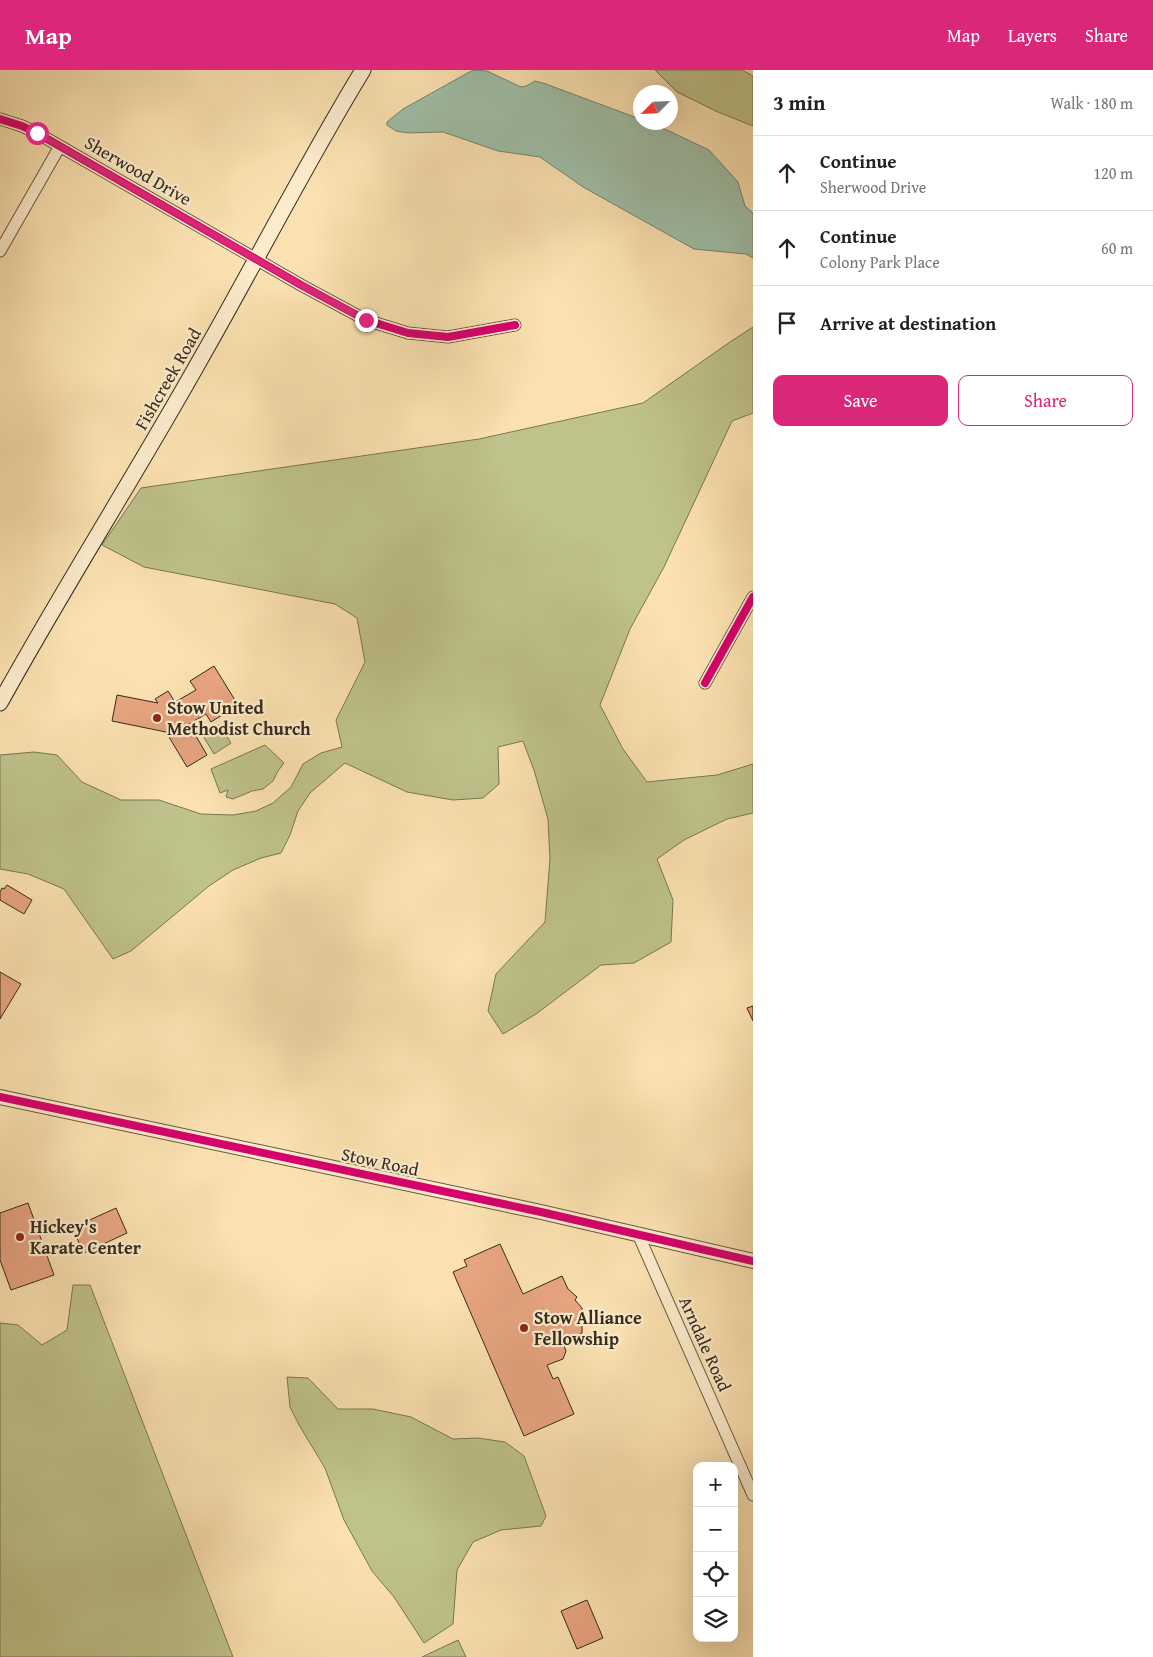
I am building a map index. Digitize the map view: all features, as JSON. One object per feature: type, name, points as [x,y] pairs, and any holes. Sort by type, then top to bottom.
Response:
[{"type":"main road","name":"Fishcreek Road","points":[[0,703],[49,616],[196,369],[330,124],[363,70]]},
{"type":"street","name":"Sherwood Drive","points":[[0,118],[22,126],[60,146],[349,312],[391,329],[424,336],[448,336],[515,325]]},
{"type":"street","points":[[0,251],[60,146]]},
{"type":"street","points":[[706,683],[753,597]]},
{"type":"street","name":"Stow Road","points":[[0,1097],[753,1260]]},
{"type":"street","name":"Arndale Road","points":[[638,1234],[753,1496]]},
{"type":"green space","points":[[655,70],[742,70],[753,76],[753,126],[678,92],[678,85],[670,85]]},
{"type":"green space","points":[[753,327],[753,413],[732,421],[664,567],[630,629],[600,705],[623,749],[647,782],[717,775],[753,764],[753,813],[727,819],[684,840],[657,859],[673,900],[671,942],[634,963],[601,965],[536,1014],[503,1034],[488,1011],[496,974],[545,922],[550,859],[548,819],[534,770],[523,741],[498,747],[499,784],[483,798],[453,800],[407,792],[345,763],[310,793],[298,811],[290,835],[281,853],[261,858],[233,870],[209,886],[131,951],[113,959],[64,889],[28,874],[0,869],[0,755],[34,752],[57,755],[82,782],[121,800],[159,800],[201,814],[233,815],[256,811],[273,803],[291,787],[303,764],[321,753],[342,747],[336,720],[365,662],[357,618],[335,604],[144,567],[102,545],[141,488],[479,439],[643,403]]},
{"type":"green space","points":[[220,725],[231,743],[214,754],[203,736]]},
{"type":"green space","points":[[265,745],[284,763],[273,781],[263,789],[252,791],[233,799],[226,797],[228,790],[220,793],[211,769]]},
{"type":"green space","points":[[73,1285],[90,1285],[233,1657],[0,1657],[0,1323],[18,1325],[42,1345],[67,1330]]},
{"type":"green space","points":[[287,1377],[308,1378],[338,1409],[373,1409],[411,1417],[453,1439],[478,1438],[505,1442],[524,1456],[546,1516],[541,1526],[501,1530],[473,1542],[457,1570],[453,1624],[424,1643],[394,1597],[372,1571],[344,1520],[325,1468],[290,1407]]},
{"type":"green space","points":[[458,1640],[466,1657],[422,1657]]},
{"type":"shaded area","points":[[473,70],[487,71],[521,87],[535,81],[543,83],[633,116],[633,130],[667,130],[709,150],[738,182],[745,206],[753,213],[753,258],[746,254],[694,249],[583,187],[540,157],[498,151],[443,132],[408,133],[396,131],[387,125],[387,122],[403,109]]},
{"type":"building","name":"Stow United Methodist Church","points":[[214,666],[238,705],[211,722],[206,714],[189,724],[207,755],[187,767],[166,732],[112,721],[117,695],[158,703],[155,699],[168,691],[175,702],[196,690],[190,681]]},
{"type":"building","points":[[7,885],[32,900],[24,914],[0,900],[0,892]]},
{"type":"building","points":[[0,972],[21,984],[0,1019]]},
{"type":"building","points":[[753,1006],[753,1021],[747,1008]]},
{"type":"building","name":"Hickey's Karate Center","points":[[28,1203],[54,1275],[11,1290],[0,1260],[0,1213]]},
{"type":"building","points":[[116,1208],[127,1233],[84,1253],[72,1228]]},
{"type":"building","points":[[500,1244],[523,1294],[562,1276],[568,1289],[577,1297],[575,1300],[582,1308],[582,1333],[562,1341],[566,1351],[563,1359],[547,1365],[553,1379],[558,1377],[574,1414],[524,1436],[453,1272],[467,1266],[464,1260]]},
{"type":"building","points":[[587,1600],[603,1638],[577,1649],[561,1611]]},
{"type":"cycle path","points":[[0,119],[37,133],[301,285],[366,320],[408,333],[448,337],[515,325]]},
{"type":"cycle path","points":[[705,683],[753,597]]},
{"type":"cycle path","points":[[0,1097],[541,1212],[753,1261]]},
{"type":"place","name":"Stow United Methodist Church","points":[[157,718]]},
{"type":"place","name":"Hickey's Karate Center","points":[[20,1237]]},
{"type":"place","name":"Stow Alliance Fellowship","points":[[524,1328]]},
{"type":"route","points":[[37,133],[301,285],[366,320]]}]
